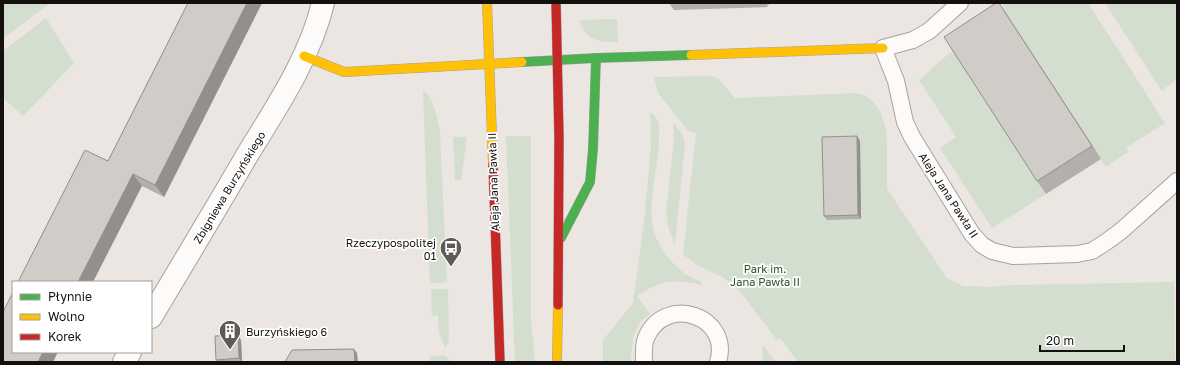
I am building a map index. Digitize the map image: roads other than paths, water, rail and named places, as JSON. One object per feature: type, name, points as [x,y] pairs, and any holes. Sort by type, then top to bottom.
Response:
[{"type":"main road","name":"Aleja Jana Pawła II","points":[[487,3],[500,362]]},
{"type":"main road","points":[[556,3],[558,59],[559,241],[557,362]]},
{"type":"main road","points":[[304,56],[344,72],[558,59],[883,48]]},
{"type":"main road","points":[[559,241],[590,182],[593,149],[596,58]]},
{"type":"street","name":"Zbigniewa Burzyńskiego","points":[[152,314],[273,113],[304,56],[323,3]]},
{"type":"street","points":[[124,362],[129,353]]},
{"type":"lane","points":[[883,48],[913,40],[929,31],[960,3]]},
{"type":"lane","name":"Aleja Jana Pawła II","points":[[883,48],[896,81],[905,122],[912,137],[972,234],[982,245],[992,251],[1013,256],[1077,254],[1092,251],[1121,231],[1177,181]]},
{"type":"lane","points":[[644,362],[646,338],[652,327],[661,319],[672,314],[685,313],[697,316],[707,323],[715,332],[719,344],[720,356],[718,362]]},
{"type":"place","name":"Rzeczypospolitej 01","points":[[451,268]]},
{"type":"place","name":"Burzyńskiego 6","points":[[230,350]]},
{"type":"park label","name":"Park im. Jana Pawła II","points":[[765,274]]}]
